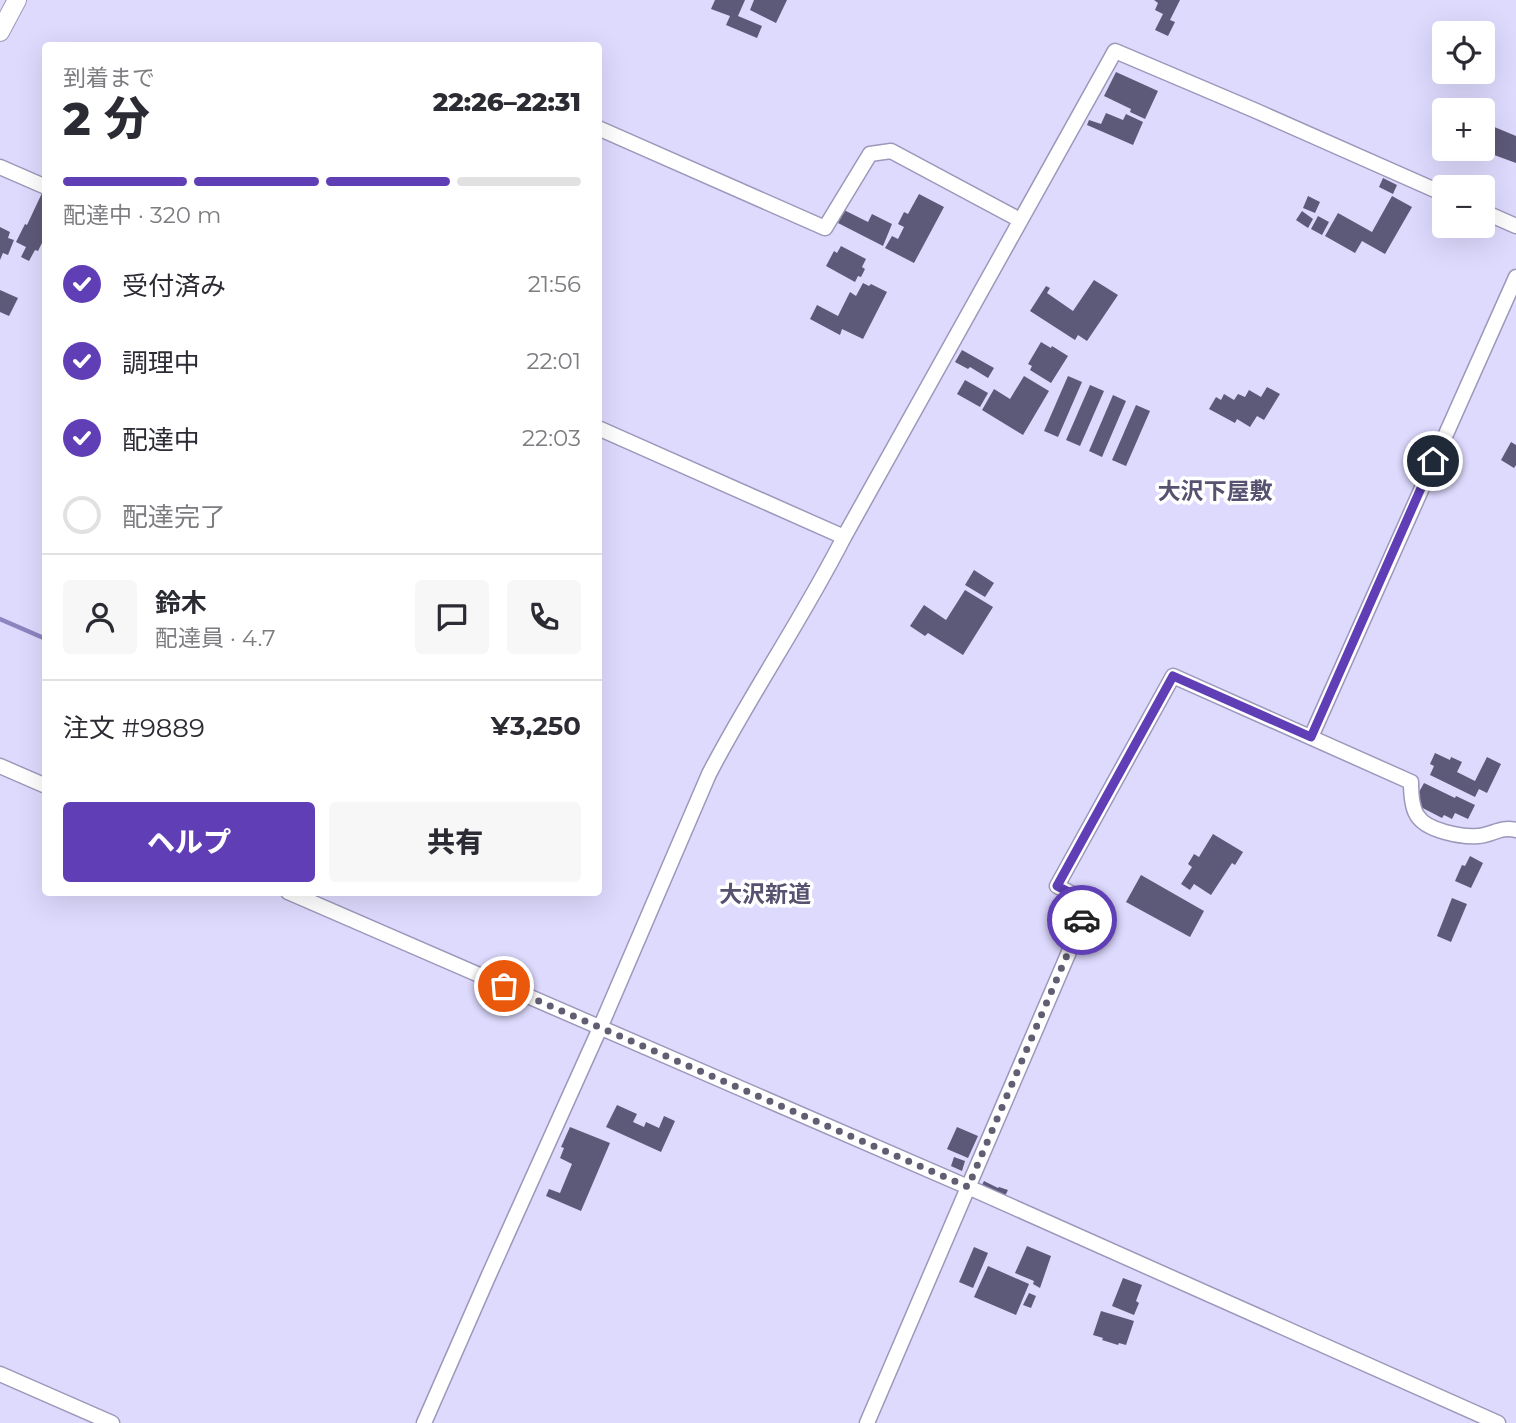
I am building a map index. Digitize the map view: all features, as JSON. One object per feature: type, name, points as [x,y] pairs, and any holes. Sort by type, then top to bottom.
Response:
[{"type":"street","points":[[0,32],[17,0]]},
{"type":"street","points":[[424,1423],[725,742],[824,576],[1115,51],[1432,189]]},
{"type":"street","points":[[602,130],[825,228],[870,154],[891,151],[1020,220]]},
{"type":"street","points":[[0,167],[42,185]]},
{"type":"street","points":[[1495,217],[1516,226]]},
{"type":"street","points":[[1311,737],[1516,277]]},
{"type":"street","points":[[602,430],[844,537]]},
{"type":"street","points":[[867,1423],[1090,903],[1057,886],[1173,676],[1411,782],[1411,799],[1417,815],[1429,827],[1460,836],[1480,836],[1506,827],[1516,830]]},
{"type":"street","points":[[0,766],[42,784]]},
{"type":"street","points":[[297,896],[968,1187],[1498,1423]]},
{"type":"street","points":[[0,1374],[112,1423]]},
{"type":"building","points":[[715,0],[745,0],[738,16],[762,26],[757,38],[726,25],[730,16],[711,9]]},
{"type":"building","points":[[754,0],[787,0],[776,23],[750,10]]},
{"type":"building","points":[[1154,0],[1180,0],[1170,20],[1175,22],[1168,36],[1155,30],[1163,14],[1155,10],[1158,3]]},
{"type":"building","points":[[1116,72],[1158,91],[1145,119],[1104,96]]},
{"type":"building","points":[[1106,113],[1123,120],[1126,114],[1143,122],[1133,145],[1087,125],[1089,120],[1101,124]]},
{"type":"building","points":[[1495,127],[1516,136],[1516,163],[1495,155]]},
{"type":"building","points":[[1383,178],[1397,185],[1393,194],[1379,187]]},
{"type":"building","points":[[42,193],[42,243],[29,261],[21,257],[26,247],[16,242],[25,224],[27,225]]},
{"type":"building","points":[[919,194],[944,207],[914,263],[885,248],[892,236],[898,239],[904,227],[898,224],[904,212],[908,214]]},
{"type":"building","points":[[1308,196],[1320,202],[1315,213],[1303,208]]},
{"type":"building","points":[[1392,196],[1412,207],[1385,254],[1362,241],[1355,253],[1325,236],[1338,213],[1372,232]]},
{"type":"building","points":[[844,210],[868,222],[872,214],[892,224],[883,246],[838,223]]},
{"type":"building","points":[[1302,211],[1313,219],[1308,228],[1296,220]]},
{"type":"building","points":[[1318,216],[1329,222],[1322,235],[1311,229]]},
{"type":"building","points":[[0,227],[10,232],[8,238],[14,240],[8,255],[3,253],[0,260]]},
{"type":"building","points":[[841,246],[866,259],[862,267],[865,269],[855,282],[826,266],[834,251],[837,253]]},
{"type":"building","points":[[1094,280],[1118,295],[1087,341],[1078,335],[1075,340],[1030,311],[1046,286],[1050,288],[1047,293],[1073,311]]},
{"type":"building","points":[[863,283],[887,292],[863,339],[842,329],[840,335],[810,319],[817,305],[838,316],[850,292],[856,296]]},
{"type":"building","points":[[0,290],[18,298],[9,316],[0,312]]},
{"type":"building","points":[[1041,342],[1068,356],[1051,383],[1030,370],[1032,366],[1028,364]]},
{"type":"building","points":[[962,350],[994,368],[988,378],[955,362]]},
{"type":"building","points":[[1024,376],[1049,391],[1023,435],[982,410],[994,389],[1010,399]]},
{"type":"building","points":[[1068,376],[1082,382],[1058,437],[1044,431]]},
{"type":"building","points":[[965,380],[988,393],[980,407],[957,394]]},
{"type":"building","points":[[1090,385],[1104,391],[1080,446],[1066,440]]},
{"type":"building","points":[[1267,387],[1280,394],[1264,420],[1257,416],[1250,427],[1237,419],[1235,423],[1209,409],[1216,397],[1221,400],[1224,394],[1234,400],[1238,394],[1245,397],[1249,390],[1261,397]]},
{"type":"building","points":[[1113,395],[1126,401],[1102,457],[1089,451]]},
{"type":"building","points":[[1136,405],[1150,411],[1126,466],[1112,460]]},
{"type":"building","points":[[1511,442],[1516,445],[1514,468],[1501,460]]},
{"type":"building","points":[[974,570],[994,583],[985,597],[965,585]]},
{"type":"building","points":[[965,590],[993,607],[963,655],[928,633],[925,636],[910,626],[924,605],[946,620]]},
{"type":"building","points":[[1435,753],[1462,762],[1457,772],[1475,781],[1487,757],[1501,764],[1487,793],[1479,789],[1475,797],[1430,775],[1434,766],[1430,764]]},
{"type":"building","points":[[1424,783],[1475,805],[1468,819],[1455,813],[1452,819],[1444,815],[1442,818],[1413,803]]},
{"type":"building","points":[[1213,834],[1243,852],[1235,865],[1232,863],[1211,895],[1194,884],[1190,890],[1181,884],[1192,867],[1188,864],[1194,854],[1199,857]]},
{"type":"building","points":[[1470,856],[1483,863],[1471,888],[1455,881],[1462,865],[1465,866]]},
{"type":"building","points":[[1141,875],[1204,911],[1190,937],[1126,902]]},
{"type":"building","points":[[1452,898],[1467,904],[1451,942],[1437,936]]},
{"type":"building","points":[[617,1105],[637,1114],[633,1122],[644,1127],[646,1122],[659,1128],[664,1116],[675,1121],[661,1152],[606,1127]]},
{"type":"building","points":[[570,1127],[610,1143],[581,1211],[546,1196],[549,1189],[560,1193],[572,1164],[560,1158],[564,1148],[561,1147]]},
{"type":"building","points":[[957,1127],[978,1136],[968,1158],[947,1149]]},
{"type":"building","points":[[954,1157],[965,1161],[962,1171],[951,1166]]},
{"type":"building","points":[[984,1181],[1008,1190],[1005,1196],[982,1185]]},
{"type":"building","points":[[1027,1246],[1051,1256],[1040,1288],[1033,1284],[1034,1281],[1015,1273]]},
{"type":"building","points":[[974,1247],[988,1253],[973,1288],[959,1282]]},
{"type":"building","points":[[988,1266],[1029,1284],[1016,1315],[974,1297]]},
{"type":"building","points":[[1123,1278],[1142,1285],[1134,1315],[1112,1306]]},
{"type":"building","points":[[1029,1293],[1036,1296],[1031,1308],[1023,1305]]},
{"type":"building","points":[[1101,1311],[1134,1321],[1126,1345],[1118,1345],[1093,1335]]},
{"type":"waterway","points":[[0,619],[42,637]]},
{"type":"way so far","points":[[504,986],[968,1187],[1082,920]]},
{"type":"district","name":"大沢下屋敷","points":[[1215,491]]},
{"type":"district","name":"大沢新道","points":[[765,894]]},
{"type":"route","points":[[1082,920],[1090,903],[1057,886],[1173,676],[1311,737],[1433,461]]}]
